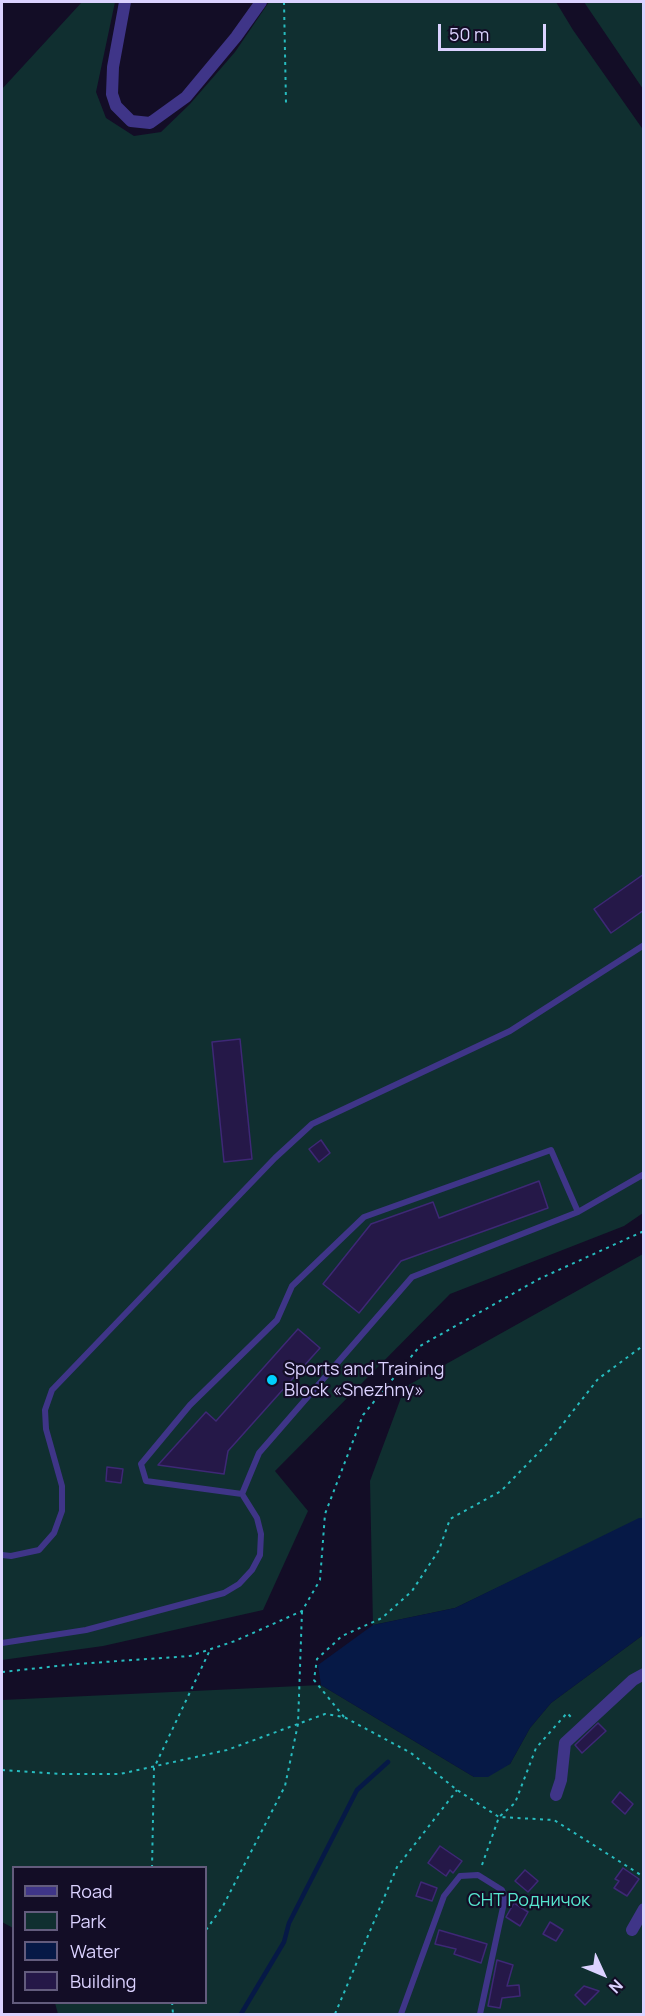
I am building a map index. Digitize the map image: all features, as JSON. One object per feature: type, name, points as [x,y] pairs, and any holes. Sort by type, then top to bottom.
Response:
[{"type":"street","points":[[125,2],[113,67],[112,94],[116,106],[131,121],[150,123],[186,97],[236,37],[261,2]]},
{"type":"street","points":[[556,1795],[561,1780],[565,1743],[633,1680],[644,1674]]},
{"type":"street","points":[[632,1930],[644,1909]]},
{"type":"lane","points":[[2,1555],[11,1556],[39,1550],[54,1533],[62,1511],[62,1486],[46,1429],[45,1410],[52,1390],[275,1158],[312,1124],[510,1031],[644,945]]},
{"type":"lane","points":[[242,1494],[146,1481],[141,1464],[190,1406],[277,1320],[292,1286],[364,1217],[551,1150],[578,1212]]},
{"type":"lane","points":[[242,1494],[259,1453],[412,1277],[578,1212],[644,1174]]},
{"type":"lane","points":[[2,1643],[86,1630],[224,1593],[252,1570],[260,1555],[261,1534],[257,1518],[242,1494]]},
{"type":"lane","points":[[401,2014],[444,1896],[460,1876],[478,1875],[502,1890],[505,1898],[480,2014]]},
{"type":"path","points":[[284,2],[286,104]]},
{"type":"path","points":[[207,1929],[223,1906],[285,1786],[298,1724],[302,1611],[320,1580],[325,1514],[363,1415],[420,1346],[539,1279],[644,1230]]},
{"type":"path","points":[[344,1717],[314,1680],[317,1659],[342,1636],[382,1618],[412,1591],[439,1550],[450,1519],[501,1491],[548,1443],[598,1379],[644,1345]]},
{"type":"path","points":[[2,1672],[190,1656],[210,1650],[302,1611]]},
{"type":"path","points":[[152,1866],[154,1768],[210,1650]]},
{"type":"path","points":[[478,1875],[499,1817],[515,1803],[536,1748],[567,1713]]},
{"type":"path","points":[[2,1770],[61,1774],[120,1774],[227,1750],[325,1714],[344,1717],[411,1753],[457,1790],[499,1817],[554,1820],[644,1877]]},
{"type":"path","points":[[335,2014],[397,1867],[457,1790]]},
{"type":"green space","points":[[82,2],[115,2],[96,92],[106,118],[134,136],[161,132],[190,104],[235,52],[269,2],[556,2],[644,131],[643,1213],[624,1226],[450,1294],[275,1471],[308,1511],[263,1610],[103,1646],[2,1660],[2,89]]},
{"type":"green space","points":[[584,2],[643,2],[643,89]]},
{"type":"green space","points":[[643,1254],[643,1518],[455,1608],[373,1625],[370,1481],[405,1387]]},
{"type":"green space","name":"СНТ Родничок","points":[[643,1635],[643,2014],[58,2014],[55,2004],[207,2004],[207,1866],[12,1866],[12,1927],[2,1922],[2,1700],[321,1685],[474,1777],[510,1764],[530,1728],[551,1703]]},
{"type":"water","points":[[643,1518],[643,1635],[551,1703],[530,1728],[510,1764],[488,1777],[474,1777],[321,1685],[318,1665],[373,1625],[455,1608]]},
{"type":"building","points":[[644,874],[644,910],[611,933],[594,909]]},
{"type":"building","points":[[240,1039],[252,1159],[224,1162],[212,1042]]},
{"type":"building","points":[[321,1140],[330,1153],[319,1162],[309,1149]]},
{"type":"building","points":[[539,1181],[548,1208],[401,1261],[359,1313],[323,1284],[371,1224],[433,1202],[439,1218]]},
{"type":"building","name":"Sports and Training Block «Snezhny»","points":[[298,1329],[320,1348],[228,1451],[224,1474],[158,1465],[206,1412],[216,1421]]},
{"type":"building","points":[[107,1467],[123,1469],[121,1483],[106,1481]]},
{"type":"building","points":[[598,1723],[606,1731],[582,1753],[575,1745]]},
{"type":"building","points":[[620,1792],[633,1804],[625,1814],[612,1802]]},
{"type":"building","points":[[440,1846],[462,1861],[453,1873],[450,1870],[446,1876],[428,1863]]},
{"type":"building","points":[[623,1868],[639,1879],[627,1896],[614,1888],[619,1881],[615,1879]]},
{"type":"building","points":[[525,1870],[538,1881],[528,1892],[515,1881]]},
{"type":"building","points":[[421,1882],[437,1888],[432,1901],[416,1896]]},
{"type":"building","points":[[514,1903],[528,1912],[520,1926],[506,1917]]},
{"type":"building","points":[[550,1922],[563,1930],[556,1941],[543,1934]]},
{"type":"building","points":[[439,1930],[487,1944],[481,1963],[454,1954],[456,1949],[435,1944]]},
{"type":"building","points":[[497,1960],[513,1965],[507,1986],[519,1985],[520,1996],[502,1998],[500,2008],[488,2006]]},
{"type":"building","points":[[584,1986],[599,1991],[585,2005],[575,1995]]},
{"type":"waterway","points":[[241,2014],[284,1942],[289,1923],[357,1790],[388,1762]]},
{"type":"place","name":"Sports and Training Block «Snezhny»","points":[[272,1380]]}]
